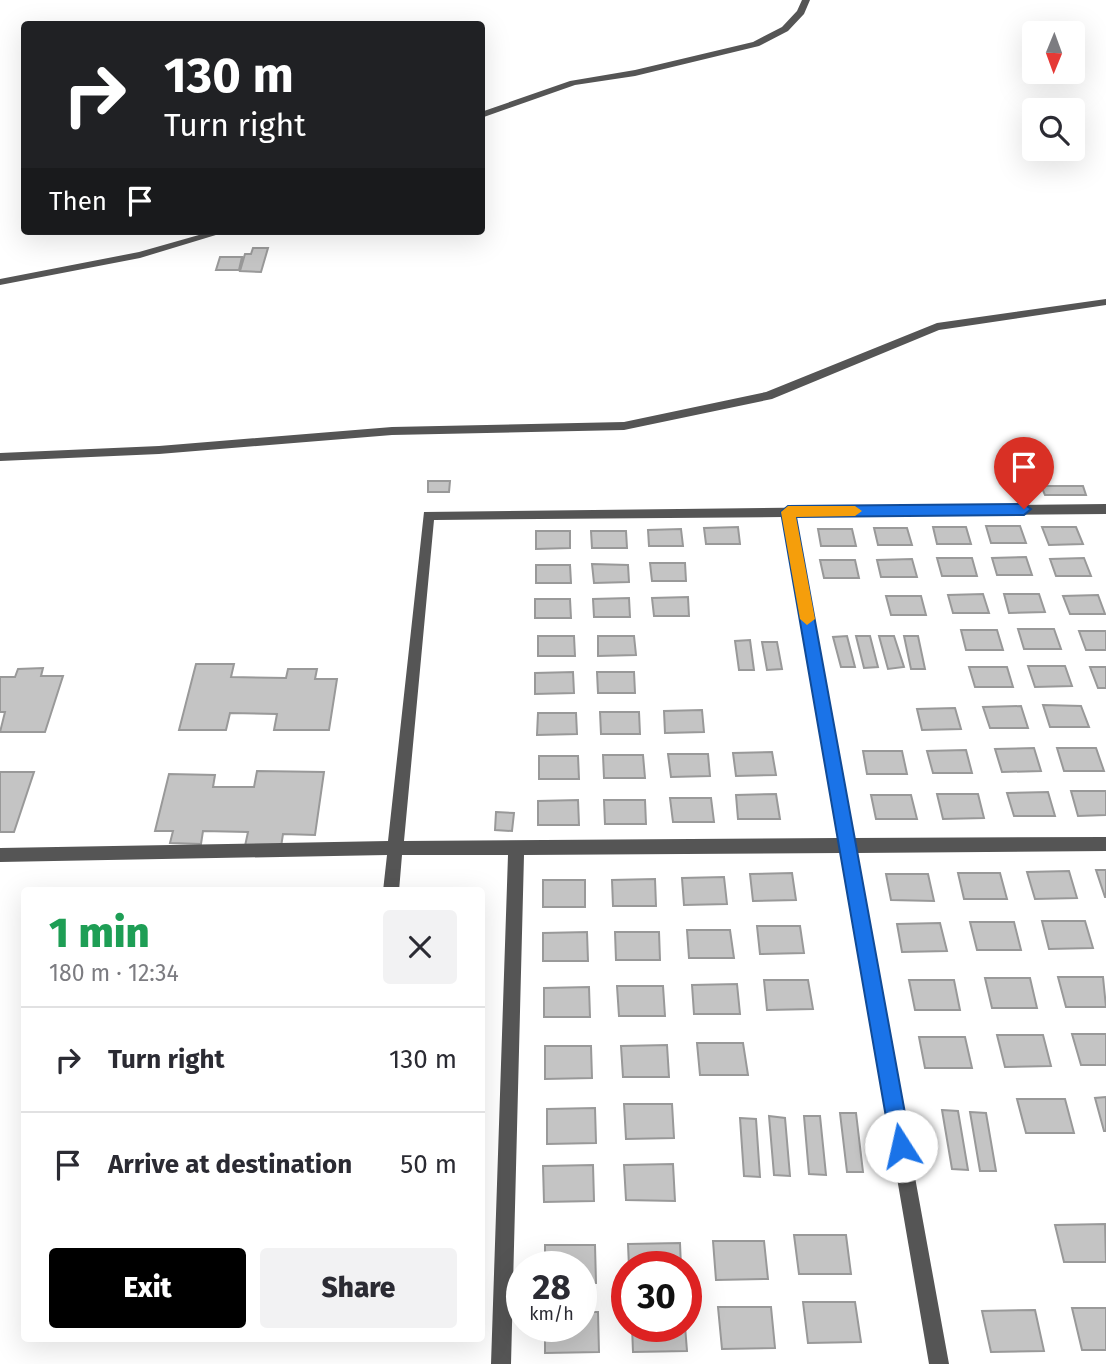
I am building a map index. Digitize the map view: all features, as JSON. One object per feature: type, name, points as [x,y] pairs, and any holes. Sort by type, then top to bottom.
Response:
[{"type":"street","points":[[485,113],[573,83],[635,73],[755,44],[785,29],[801,12],[806,0]]},
{"type":"street","points":[[0,282],[140,256],[211,235]]},
{"type":"street","points":[[0,457],[159,450],[392,431],[624,426],[768,396],[937,327],[1106,302]]},
{"type":"street","points":[[391,887],[428,515],[1105,511]]},
{"type":"street","points":[[788,512],[939,1364]]},
{"type":"street","points":[[0,855],[395,848],[1106,844]]},
{"type":"street","points":[[501,1364],[516,848]]},
{"type":"building","points":[[253,248],[268,248],[261,272],[240,271],[245,254],[251,254]]},
{"type":"building","points":[[220,257],[242,257],[239,270],[216,270]]},
{"type":"building","points":[[428,481],[450,481],[449,492],[428,492]]},
{"type":"building","points":[[1041,486],[1083,486],[1086,495],[1045,495]]},
{"type":"building","points":[[986,526],[1020,526],[1026,543],[991,543]]},
{"type":"building","points":[[738,527],[740,544],[706,544],[704,528]]},
{"type":"building","points":[[933,527],[966,527],[971,544],[937,544]]},
{"type":"building","points":[[1042,527],[1076,527],[1083,544],[1049,545]]},
{"type":"building","points":[[874,528],[907,528],[912,545],[878,545]]},
{"type":"building","points":[[681,529],[683,546],[649,546],[648,530]]},
{"type":"building","points":[[818,529],[852,529],[856,546],[821,546]]},
{"type":"building","points":[[536,531],[570,531],[570,548],[536,549]]},
{"type":"building","points":[[591,531],[626,531],[627,548],[592,548]]},
{"type":"building","points":[[1026,557],[1032,575],[997,575],[992,558]]},
{"type":"building","points":[[937,558],[972,558],[977,576],[942,576]]},
{"type":"building","points":[[1084,558],[1091,576],[1056,576],[1050,559]]},
{"type":"building","points":[[912,559],[917,577],[881,577],[877,560]]},
{"type":"building","points":[[820,560],[855,560],[859,578],[824,578]]},
{"type":"building","points":[[650,563],[685,563],[686,581],[652,581]]},
{"type":"building","points":[[592,564],[628,565],[629,582],[594,583]]},
{"type":"building","points":[[536,565],[570,565],[571,583],[536,583]]},
{"type":"building","points":[[983,594],[989,613],[953,613],[948,595]]},
{"type":"building","points":[[1004,594],[1039,594],[1045,612],[1009,613]]},
{"type":"building","points":[[1098,595],[1105,614],[1070,614],[1063,596]]},
{"type":"building","points":[[886,596],[921,596],[926,615],[891,615]]},
{"type":"building","points":[[688,597],[689,616],[654,616],[652,598]]},
{"type":"building","points":[[629,598],[630,617],[594,617],[593,599]]},
{"type":"building","points":[[535,599],[570,599],[571,618],[535,618]]},
{"type":"building","points":[[1018,629],[1054,629],[1061,649],[1024,649]]},
{"type":"building","points":[[961,630],[997,630],[1003,650],[966,650]]},
{"type":"building","points":[[1079,631],[1106,631],[1106,650],[1086,650]]},
{"type":"building","points":[[538,636],[574,636],[575,656],[538,656]]},
{"type":"building","points":[[598,636],[634,636],[636,655],[598,656]]},
{"type":"building","points":[[847,636],[855,667],[841,667],[833,637]]},
{"type":"building","points":[[856,636],[870,636],[878,667],[864,668]]},
{"type":"building","points":[[879,636],[894,636],[904,667],[888,669]]},
{"type":"building","points":[[904,636],[918,636],[925,669],[911,669]]},
{"type":"building","points":[[750,640],[754,670],[739,670],[735,641]]},
{"type":"building","points":[[762,642],[777,642],[782,669],[767,670]]},
{"type":"building","points":[[196,664],[234,664],[231,677],[286,678],[288,669],[317,669],[315,679],[337,679],[329,730],[274,730],[277,714],[230,713],[226,730],[179,730]]},
{"type":"building","points":[[1028,666],[1065,666],[1072,686],[1035,687]]},
{"type":"building","points":[[969,667],[1007,667],[1013,687],[975,687]]},
{"type":"building","points":[[1090,667],[1106,667],[1106,688],[1098,688]]},
{"type":"building","points":[[43,668],[41,676],[63,676],[45,732],[0,732],[5,712],[0,712],[0,677],[15,677],[18,669]]},
{"type":"building","points":[[573,672],[574,693],[535,694],[535,673]]},
{"type":"building","points":[[597,672],[634,672],[635,693],[598,693]]},
{"type":"building","points":[[1043,705],[1081,706],[1089,727],[1050,727]]},
{"type":"building","points":[[1021,706],[1028,728],[990,728],[983,707]]},
{"type":"building","points":[[955,708],[961,729],[922,730],[917,709]]},
{"type":"building","points":[[702,710],[704,732],[665,733],[664,711]]},
{"type":"building","points":[[600,712],[639,712],[640,734],[601,734]]},
{"type":"building","points":[[538,713],[576,713],[577,734],[537,735]]},
{"type":"building","points":[[1034,748],[1041,771],[1002,772],[995,749]]},
{"type":"building","points":[[1057,748],[1096,748],[1104,771],[1064,771]]},
{"type":"building","points":[[966,750],[972,773],[933,773],[927,751]]},
{"type":"building","points":[[863,751],[902,751],[907,774],[867,774]]},
{"type":"building","points":[[772,752],[776,775],[736,776],[733,753]]},
{"type":"building","points":[[668,754],[708,754],[710,776],[671,777]]},
{"type":"building","points":[[603,755],[643,755],[645,778],[604,778]]},
{"type":"building","points":[[539,756],[578,756],[579,779],[539,779]]},
{"type":"building","points":[[257,771],[324,772],[315,835],[283,834],[281,847],[245,846],[248,832],[203,831],[201,844],[170,843],[173,831],[155,831],[169,774],[215,775],[213,787],[254,787]]},
{"type":"building","points":[[0,772],[34,772],[14,832],[0,832]]},
{"type":"building","points":[[1071,791],[1106,791],[1106,815],[1078,816]]},
{"type":"building","points":[[1048,792],[1055,816],[1014,816],[1007,793]]},
{"type":"building","points":[[776,794],[780,819],[738,819],[736,795]]},
{"type":"building","points":[[937,794],[978,794],[984,818],[943,819]]},
{"type":"building","points":[[871,795],[911,795],[917,819],[876,819]]},
{"type":"building","points":[[670,798],[711,798],[714,822],[673,822]]},
{"type":"building","points":[[578,800],[579,825],[538,825],[538,801]]},
{"type":"building","points":[[604,800],[645,800],[646,824],[605,824]]},
{"type":"building","points":[[496,812],[514,813],[512,831],[495,830]]},
{"type":"building","points":[[1096,870],[1106,870],[1106,897],[1105,897]]},
{"type":"building","points":[[1069,871],[1077,898],[1035,899],[1027,872]]},
{"type":"building","points":[[792,873],[796,900],[753,901],[750,874]]},
{"type":"building","points":[[958,873],[1000,873],[1007,899],[964,899]]},
{"type":"building","points":[[886,874],[928,874],[934,901],[891,900]]},
{"type":"building","points":[[724,877],[727,904],[684,905],[682,878]]},
{"type":"building","points":[[655,879],[656,906],[613,906],[612,880]]},
{"type":"building","points":[[543,880],[585,880],[585,907],[543,907]]},
{"type":"building","points":[[1042,921],[1085,921],[1093,948],[1049,949]]},
{"type":"building","points":[[970,922],[1014,922],[1021,950],[977,950]]},
{"type":"building","points":[[940,923],[947,951],[902,952],[897,924]]},
{"type":"building","points":[[757,926],[800,926],[804,953],[760,954]]},
{"type":"building","points":[[687,930],[730,930],[734,958],[689,958]]},
{"type":"building","points":[[587,932],[588,961],[543,961],[543,933]]},
{"type":"building","points":[[615,932],[659,932],[660,960],[616,960]]},
{"type":"building","points":[[1058,977],[1103,977],[1106,1007],[1066,1007]]},
{"type":"building","points":[[985,978],[1030,978],[1037,1008],[992,1008]]},
{"type":"building","points":[[764,980],[808,980],[813,1009],[767,1010]]},
{"type":"building","points":[[909,980],[954,980],[960,1010],[915,1010]]},
{"type":"building","points":[[737,984],[740,1014],[694,1014],[692,985]]},
{"type":"building","points":[[617,986],[663,986],[665,1016],[619,1016]]},
{"type":"building","points":[[589,987],[590,1017],[544,1017],[544,988]]},
{"type":"building","points":[[1072,1034],[1106,1034],[1106,1065],[1081,1065]]},
{"type":"building","points":[[997,1035],[1043,1035],[1051,1066],[1005,1067]]},
{"type":"building","points":[[919,1037],[965,1037],[972,1068],[925,1068]]},
{"type":"building","points":[[697,1043],[743,1043],[748,1075],[700,1075]]},
{"type":"building","points":[[667,1045],[669,1077],[623,1077],[621,1046]]},
{"type":"building","points":[[545,1046],[591,1046],[592,1078],[545,1079]]},
{"type":"building","points":[[1106,1097],[1106,1131],[1104,1131],[1095,1098]]},
{"type":"building","points":[[1017,1099],[1065,1099],[1074,1133],[1026,1133]]},
{"type":"building","points":[[624,1104],[672,1104],[674,1138],[626,1139]]},
{"type":"building","points":[[595,1108],[596,1143],[547,1144],[547,1109]]},
{"type":"building","points":[[942,1110],[958,1111],[968,1170],[952,1169]]},
{"type":"building","points":[[970,1112],[986,1113],[996,1171],[980,1171]]},
{"type":"building","points":[[840,1113],[856,1113],[863,1172],[847,1172]]},
{"type":"building","points":[[769,1116],[785,1118],[790,1176],[774,1175]]},
{"type":"building","points":[[804,1116],[820,1116],[826,1175],[809,1174]]},
{"type":"building","points":[[740,1118],[756,1119],[760,1177],[744,1176]]},
{"type":"building","points":[[673,1164],[675,1201],[626,1200],[624,1165]]},
{"type":"building","points":[[593,1165],[594,1201],[544,1202],[543,1166]]},
{"type":"building","points":[[1105,1224],[1106,1262],[1064,1262],[1055,1225]]},
{"type":"building","points":[[794,1235],[846,1235],[851,1274],[799,1274]]},
{"type":"building","points":[[713,1241],[764,1241],[768,1279],[716,1280]]},
{"type":"building","points":[[680,1243],[680,1251],[628,1251],[628,1244]]},
{"type":"building","points":[[545,1245],[595,1245],[595,1251],[545,1251]]},
{"type":"building","points":[[803,1302],[855,1302],[861,1342],[808,1343]]},
{"type":"building","points":[[718,1307],[771,1307],[775,1348],[722,1349]]},
{"type":"building","points":[[1072,1308],[1106,1308],[1106,1350],[1082,1350]]},
{"type":"building","points":[[1035,1310],[1044,1351],[991,1352],[982,1311]]},
{"type":"building","points":[[598,1312],[599,1352],[545,1353],[545,1342],[597,1342]]},
{"type":"building","points":[[633,1342],[686,1342],[687,1351],[633,1352]]},
{"type":"slow traffic","points":[[807,619],[788,512],[855,511]]},
{"type":"route","points":[[901,1146],[788,512],[1024,509]]}]
